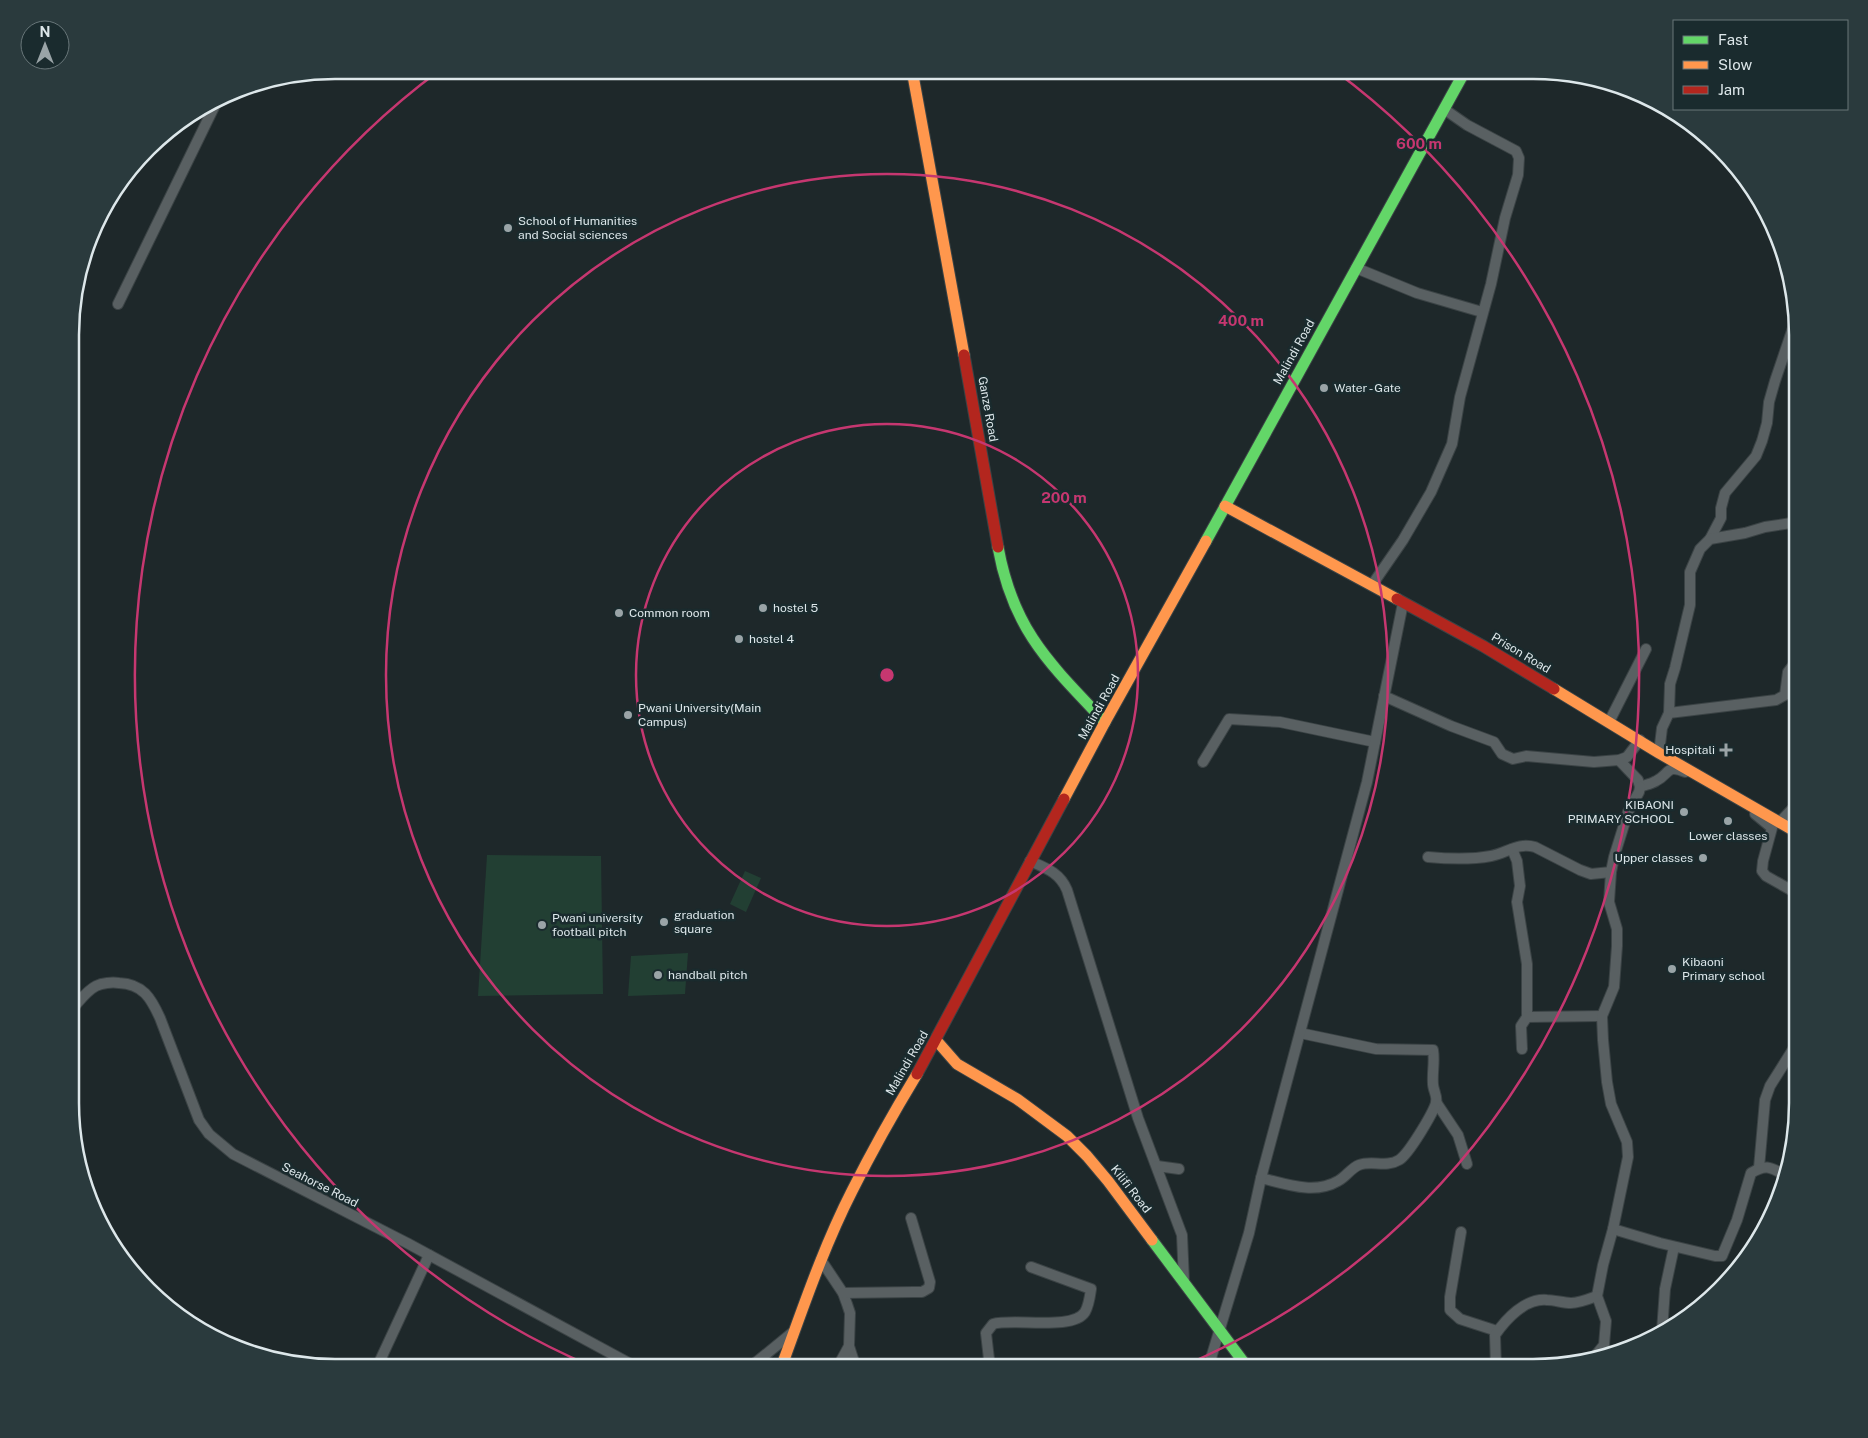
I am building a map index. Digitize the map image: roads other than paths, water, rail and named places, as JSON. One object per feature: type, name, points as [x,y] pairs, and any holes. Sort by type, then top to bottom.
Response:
[{"type":"main road","name":"Ganze Road","points":[[914,79],[1001,562],[1009,591],[1021,620],[1036,647],[1105,722]]},
{"type":"main road","name":"Malindi Road","points":[[785,1359],[792,1332],[821,1260],[851,1192],[875,1145],[927,1057],[1105,722],[1135,671],[1461,79]]},
{"type":"main road","name":"Prison Road","points":[[1225,506],[1483,646],[1789,828]]},
{"type":"main road","name":"Kilifi Road","points":[[936,1040],[957,1064]]},
{"type":"main road","name":"Kilifi Road","points":[[927,1057],[957,1064],[1024,1104],[1067,1136],[1108,1181],[1241,1359]]},
{"type":"street","points":[[1372,585],[1403,540],[1431,492],[1452,444],[1460,397],[1491,284],[1505,218],[1518,175],[1519,158],[1516,151],[1467,125],[1444,109]]},
{"type":"street","points":[[118,304],[213,110]]},
{"type":"street","points":[[1356,268],[1417,294],[1482,312]]},
{"type":"street","points":[[1659,752],[1662,728],[1669,713],[1670,684],[1690,605],[1690,572],[1700,549],[1710,539],[1721,518],[1721,508],[1725,493],[1756,456],[1767,423],[1769,402],[1789,340]]},
{"type":"street","points":[[1710,539],[1789,523]]},
{"type":"street","points":[[1210,1359],[1249,1234],[1261,1178],[1360,808],[1403,603]]},
{"type":"street","points":[[1609,722],[1646,649]]},
{"type":"street","points":[[1669,713],[1776,700],[1785,695],[1789,671]]},
{"type":"street","points":[[1384,696],[1451,726],[1494,742],[1502,754],[1513,759],[1526,756],[1594,762],[1619,760],[1627,757],[1640,740]]},
{"type":"street","points":[[1203,762],[1229,719],[1280,722],[1375,742]]},
{"type":"street","points":[[1600,1351],[1604,1345],[1606,1321],[1597,1296],[1628,1157],[1627,1142],[1611,1104],[1603,1040],[1602,1016],[1614,987],[1617,946],[1617,929],[1610,902],[1611,872],[1628,812],[1640,787],[1638,780],[1619,760]]},
{"type":"street","points":[[1640,787],[1656,781],[1671,768],[1676,768],[1747,809],[1772,828],[1762,871],[1766,876],[1789,889]]},
{"type":"street","points":[[1779,823],[1789,812]]},
{"type":"street","points":[[1428,857],[1465,860],[1492,856],[1528,845],[1591,874],[1611,872]]},
{"type":"street","points":[[1512,849],[1517,861],[1520,886],[1517,902],[1527,964],[1527,1017]]},
{"type":"street","points":[[1030,861],[1052,870],[1064,883],[1138,1118],[1182,1235],[1184,1282]]},
{"type":"street","name":"Seahorse Road","points":[[79,1002],[96,986],[113,982],[129,983],[139,987],[153,1002],[170,1040],[199,1120],[209,1134],[233,1154],[429,1255],[621,1359]]},
{"type":"street","points":[[1522,1049],[1521,1026],[1523,1020],[1527,1017],[1602,1016]]},
{"type":"street","points":[[1300,1033],[1376,1049],[1433,1050],[1434,1068],[1432,1082],[1436,1102],[1458,1135],[1467,1164]]},
{"type":"street","points":[[1759,1168],[1765,1100],[1770,1086],[1789,1057]]},
{"type":"street","points":[[1261,1178],[1318,1189],[1338,1181],[1348,1174],[1354,1166],[1359,1164],[1371,1162],[1390,1164],[1400,1160],[1417,1139],[1436,1102]]},
{"type":"street","points":[[1157,1166],[1179,1169]]},
{"type":"street","points":[[1613,1230],[1674,1247],[1722,1256],[1737,1220],[1751,1173],[1759,1168],[1769,1167],[1780,1172]]},
{"type":"street","points":[[843,1293],[922,1292],[929,1288],[930,1282],[911,1218]]},
{"type":"street","points":[[1461,1232],[1450,1297],[1450,1310],[1460,1319],[1497,1331]]},
{"type":"street","points":[[1663,1324],[1665,1289],[1674,1247]]},
{"type":"street","points":[[381,1359],[429,1255]]},
{"type":"street","points":[[821,1260],[843,1293],[850,1313],[850,1346],[854,1359]]},
{"type":"street","points":[[989,1359],[986,1333],[992,1324],[1068,1321],[1082,1316],[1087,1308],[1092,1289],[1031,1267]]},
{"type":"street","points":[[1495,1359],[1494,1335],[1514,1313],[1524,1306],[1538,1300],[1546,1299],[1572,1303],[1597,1296]]},
{"type":"street","points":[[760,1359],[792,1332]]},
{"type":"street","points":[[842,1359],[850,1346]]},
{"type":"place","name":"School of Humanities and Social sciences","points":[[508,228]]},
{"type":"place","name":"Water - Gate","points":[[1324,388]]},
{"type":"place","name":"hostel 5","points":[[763,608]]},
{"type":"place","name":"Common room","points":[[619,613]]},
{"type":"place","name":"hostel 4","points":[[739,639]]},
{"type":"place","name":"Pwani University(Main Campus)","points":[[628,715]]},
{"type":"place","name":"Hospitali","points":[[1726,750]]},
{"type":"place","name":"KIBAONI PRIMARY SCHOOL","points":[[1684,812]]},
{"type":"place","name":"Lower classes","points":[[1728,821]]},
{"type":"place","name":"Upper classes","points":[[1703,858]]},
{"type":"place","name":"graduation square","points":[[664,922]]},
{"type":"place","name":"Pwani university football pitch","points":[[542,925]]},
{"type":"place","name":"Kibaoni Primary school","points":[[1672,969]]},
{"type":"place","name":"handball pitch","points":[[658,975]]}]
